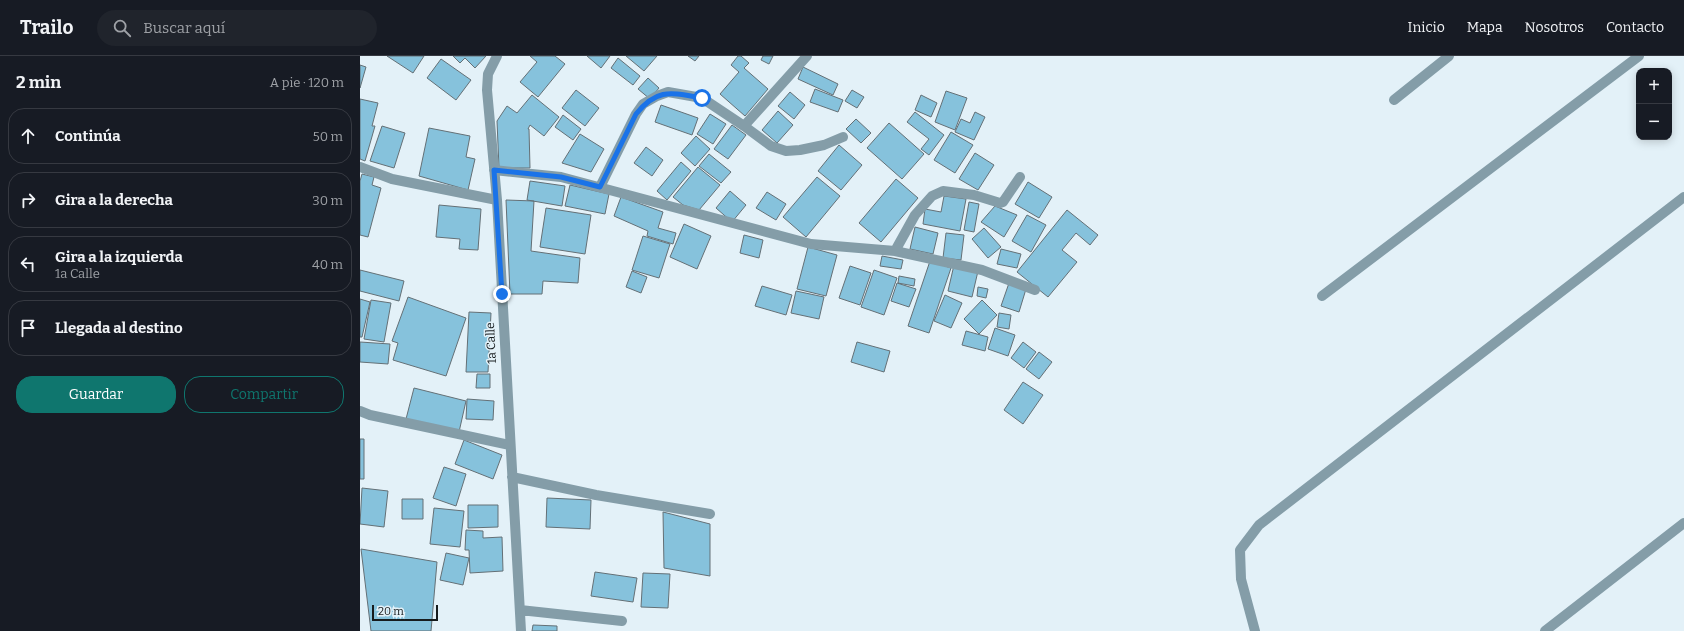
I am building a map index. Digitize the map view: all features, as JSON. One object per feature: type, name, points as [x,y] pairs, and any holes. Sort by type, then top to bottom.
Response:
[{"type":"street","name":"1a Calle","points":[[496,56],[488,74],[488,90],[497,200],[521,631]]},
{"type":"street","points":[[744,126],[807,56]]},
{"type":"street","points":[[1394,100],[1449,56]]},
{"type":"street","points":[[1322,296],[1639,56]]},
{"type":"street","points":[[600,187],[636,114],[643,104],[668,92],[702,98],[744,126],[770,146],[786,151],[824,145],[843,137]]},
{"type":"street","points":[[360,168],[392,178],[497,200]]},
{"type":"street","points":[[494,170],[561,177],[811,244],[895,251],[982,270],[1035,290]]},
{"type":"street","points":[[895,251],[914,215],[932,196],[943,191],[974,195],[1000,203],[1003,202],[1020,177]]},
{"type":"street","points":[[1255,631],[1241,579],[1240,550],[1259,525],[1684,197]]},
{"type":"street","points":[[360,411],[370,415],[510,445]]},
{"type":"street","points":[[512,477],[596,495],[710,514]]},
{"type":"street","points":[[1545,631],[1684,523]]},
{"type":"street","points":[[520,610],[622,621]]},
{"type":"building","points":[[387,56],[424,56],[413,73]]},
{"type":"building","points":[[453,56],[486,56],[475,68],[465,58],[460,63]]},
{"type":"building","points":[[530,56],[555,56],[565,64],[538,97],[520,82],[537,62]]},
{"type":"building","points":[[587,56],[610,56],[601,68]]},
{"type":"building","points":[[626,56],[657,56],[644,71]]},
{"type":"building","points":[[688,56],[699,56],[695,61]]},
{"type":"building","points":[[738,56],[741,56],[749,63],[744,68],[768,89],[745,116],[720,94],[739,72],[731,65]]},
{"type":"building","points":[[763,56],[773,56],[769,64],[761,60]]},
{"type":"building","points":[[618,58],[640,76],[633,85],[611,68]]},
{"type":"building","points":[[441,59],[471,80],[456,100],[427,78]]},
{"type":"building","points":[[360,65],[366,67],[360,88]]},
{"type":"building","points":[[803,67],[838,84],[833,95],[798,79]]},
{"type":"building","points":[[648,78],[659,88],[650,99],[638,89]]},
{"type":"building","points":[[815,89],[843,100],[838,112],[810,102]]},
{"type":"building","points":[[576,90],[599,108],[585,126],[562,108]]},
{"type":"building","points":[[852,90],[864,97],[857,108],[845,101]]},
{"type":"building","points":[[946,91],[967,98],[955,130],[935,122]]},
{"type":"building","points":[[790,92],[805,105],[794,119],[778,106]]},
{"type":"building","points":[[532,95],[559,117],[544,136],[530,125],[528,129],[530,168],[499,168],[497,121],[507,106],[517,113]]},
{"type":"building","points":[[921,95],[937,103],[931,117],[915,110]]},
{"type":"building","points":[[360,99],[378,103],[372,126],[375,126],[365,161],[360,159]]},
{"type":"building","points":[[661,105],[698,118],[692,135],[655,122]]},
{"type":"building","points":[[778,111],[793,125],[777,143],[762,130]]},
{"type":"building","points":[[915,112],[944,135],[929,155],[921,149],[929,139],[907,122]]},
{"type":"building","points":[[975,112],[985,117],[974,140],[955,132],[961,119],[970,123]]},
{"type":"building","points":[[710,114],[726,124],[713,144],[697,134]]},
{"type":"building","points":[[563,115],[581,129],[573,140],[555,127]]},
{"type":"building","points":[[856,119],[871,133],[861,143],[846,129]]},
{"type":"building","points":[[889,123],[924,154],[902,179],[867,148]]},
{"type":"building","points":[[732,125],[746,135],[728,159],[714,149]]},
{"type":"building","points":[[382,126],[405,133],[394,168],[370,161]]},
{"type":"building","points":[[429,128],[470,136],[466,157],[475,159],[468,190],[419,176]]},
{"type":"building","points":[[951,132],[973,145],[955,173],[934,160]]},
{"type":"building","points":[[580,134],[604,149],[591,172],[562,163]]},
{"type":"building","points":[[696,136],[710,149],[695,166],[681,153]]},
{"type":"building","points":[[839,145],[862,165],[841,190],[818,171]]},
{"type":"building","points":[[646,147],[663,160],[652,176],[634,163]]},
{"type":"building","points":[[975,153],[994,165],[978,190],[959,179]]},
{"type":"building","points":[[709,154],[731,172],[721,183],[699,166]]},
{"type":"building","points":[[681,162],[691,171],[667,200],[657,191]]},
{"type":"building","points":[[698,167],[720,185],[699,210],[683,205],[673,197]]},
{"type":"building","points":[[362,174],[374,177],[372,185],[381,188],[368,237],[360,235],[360,181]]},
{"type":"building","points":[[817,177],[840,196],[806,237],[783,217]]},
{"type":"building","points":[[896,179],[918,198],[881,242],[859,223]]},
{"type":"building","points":[[530,181],[565,186],[562,206],[527,200]]},
{"type":"building","points":[[1028,182],[1052,197],[1039,218],[1015,204]]},
{"type":"building","points":[[570,185],[609,194],[605,214],[565,206]]},
{"type":"building","points":[[730,191],[746,205],[732,222],[716,208]]},
{"type":"building","points":[[767,192],[786,204],[776,220],[756,208]]},
{"type":"building","points":[[944,196],[966,199],[960,231],[923,224],[925,209],[941,212]]},
{"type":"building","points":[[621,197],[663,212],[658,228],[676,233],[673,244],[647,236],[648,231],[614,216]]},
{"type":"building","points":[[506,200],[534,201],[531,251],[580,258],[578,283],[543,281],[542,294],[510,294]]},
{"type":"building","points":[[969,202],[979,204],[974,232],[964,230]]},
{"type":"building","points":[[439,205],[481,209],[478,250],[459,249],[460,239],[436,237]]},
{"type":"building","points":[[995,206],[1017,215],[1004,237],[981,222]]},
{"type":"building","points":[[546,208],[591,215],[585,254],[540,247]]},
{"type":"building","points":[[1067,210],[1098,235],[1090,245],[1076,233],[1062,250],[1077,262],[1048,297],[1017,272]]},
{"type":"building","points":[[1027,215],[1046,225],[1031,252],[1012,241]]},
{"type":"building","points":[[684,224],[711,236],[697,269],[670,257]]},
{"type":"building","points":[[915,227],[938,233],[933,254],[910,249]]},
{"type":"building","points":[[984,228],[1001,247],[988,258],[972,239]]},
{"type":"building","points":[[946,233],[964,235],[961,260],[943,258]]},
{"type":"building","points":[[744,235],[763,240],[759,258],[740,253]]},
{"type":"building","points":[[643,236],[670,244],[659,278],[632,270]]},
{"type":"building","points":[[808,247],[837,255],[826,296],[797,289]]},
{"type":"building","points":[[1001,249],[1021,254],[1017,268],[997,264]]},
{"type":"building","points":[[882,256],[903,260],[901,269],[880,266]]},
{"type":"building","points":[[930,261],[951,268],[929,333],[908,326]]},
{"type":"building","points":[[954,265],[978,271],[972,297],[948,291]]},
{"type":"building","points":[[850,266],[871,273],[860,305],[839,298]]},
{"type":"building","points":[[360,270],[404,281],[399,301],[360,291]]},
{"type":"building","points":[[874,270],[897,278],[884,315],[861,307]]},
{"type":"building","points":[[632,271],[647,277],[641,293],[626,287]]},
{"type":"building","points":[[899,276],[915,279],[914,286],[898,283]]},
{"type":"building","points":[[897,283],[916,289],[909,307],[891,301]]},
{"type":"building","points":[[1009,283],[1026,289],[1019,312],[1001,306]]},
{"type":"building","points":[[762,286],[792,295],[786,315],[755,306]]},
{"type":"building","points":[[978,287],[988,289],[986,298],[977,296]]},
{"type":"building","points":[[796,291],[824,297],[819,319],[791,313]]},
{"type":"building","points":[[945,295],[962,303],[951,328],[934,321]]},
{"type":"building","points":[[408,297],[466,318],[446,376],[393,360],[398,343],[392,341]]},
{"type":"building","points":[[360,299],[370,302],[362,337],[360,337]]},
{"type":"building","points":[[371,300],[391,303],[384,342],[364,339]]},
{"type":"building","points":[[982,300],[997,315],[979,334],[964,319]]},
{"type":"building","points":[[469,312],[491,313],[488,372],[466,372]]},
{"type":"building","points":[[999,313],[1011,315],[1009,329],[997,327]]},
{"type":"building","points":[[995,328],[1015,335],[1008,356],[988,349]]},
{"type":"building","points":[[966,331],[988,337],[985,351],[962,345]]},
{"type":"building","points":[[360,342],[390,344],[388,364],[360,362]]},
{"type":"building","points":[[857,342],[890,351],[884,372],[851,362]]},
{"type":"building","points":[[1023,342],[1036,352],[1024,368],[1011,358]]},
{"type":"building","points":[[1039,352],[1052,362],[1039,379],[1026,369]]},
{"type":"building","points":[[477,374],[490,374],[490,388],[476,388]]},
{"type":"building","points":[[1023,382],[1043,395],[1023,424],[1004,410]]},
{"type":"building","points":[[414,388],[466,401],[459,432],[406,419]]},
{"type":"building","points":[[467,399],[494,401],[493,420],[466,419]]},
{"type":"building","points":[[360,439],[364,439],[364,479],[360,479]]},
{"type":"building","points":[[464,440],[502,455],[493,479],[455,464]]},
{"type":"building","points":[[444,467],[466,474],[456,506],[433,498]]},
{"type":"building","points":[[362,488],[388,491],[384,527],[360,524]]},
{"type":"building","points":[[547,498],[591,500],[590,529],[546,527]]},
{"type":"building","points":[[402,499],[423,499],[423,519],[402,519]]},
{"type":"building","points":[[468,505],[498,505],[498,527],[468,528]]},
{"type":"building","points":[[434,508],[464,511],[460,547],[430,544]]},
{"type":"building","points":[[663,512],[710,524],[710,576],[664,568]]},
{"type":"building","points":[[466,530],[483,531],[483,538],[502,537],[503,571],[470,573],[469,550],[465,550]]},
{"type":"building","points":[[361,549],[437,562],[431,631],[371,631]]},
{"type":"building","points":[[446,553],[469,558],[463,585],[440,580]]},
{"type":"building","points":[[595,572],[637,578],[633,602],[591,596]]},
{"type":"building","points":[[643,573],[670,574],[668,608],[641,607]]},
{"type":"building","points":[[533,625],[557,626],[557,631],[532,631]]},
{"type":"route","points":[[502,294],[494,170],[561,177],[600,187],[636,114],[643,104],[668,92],[702,98]]}]
